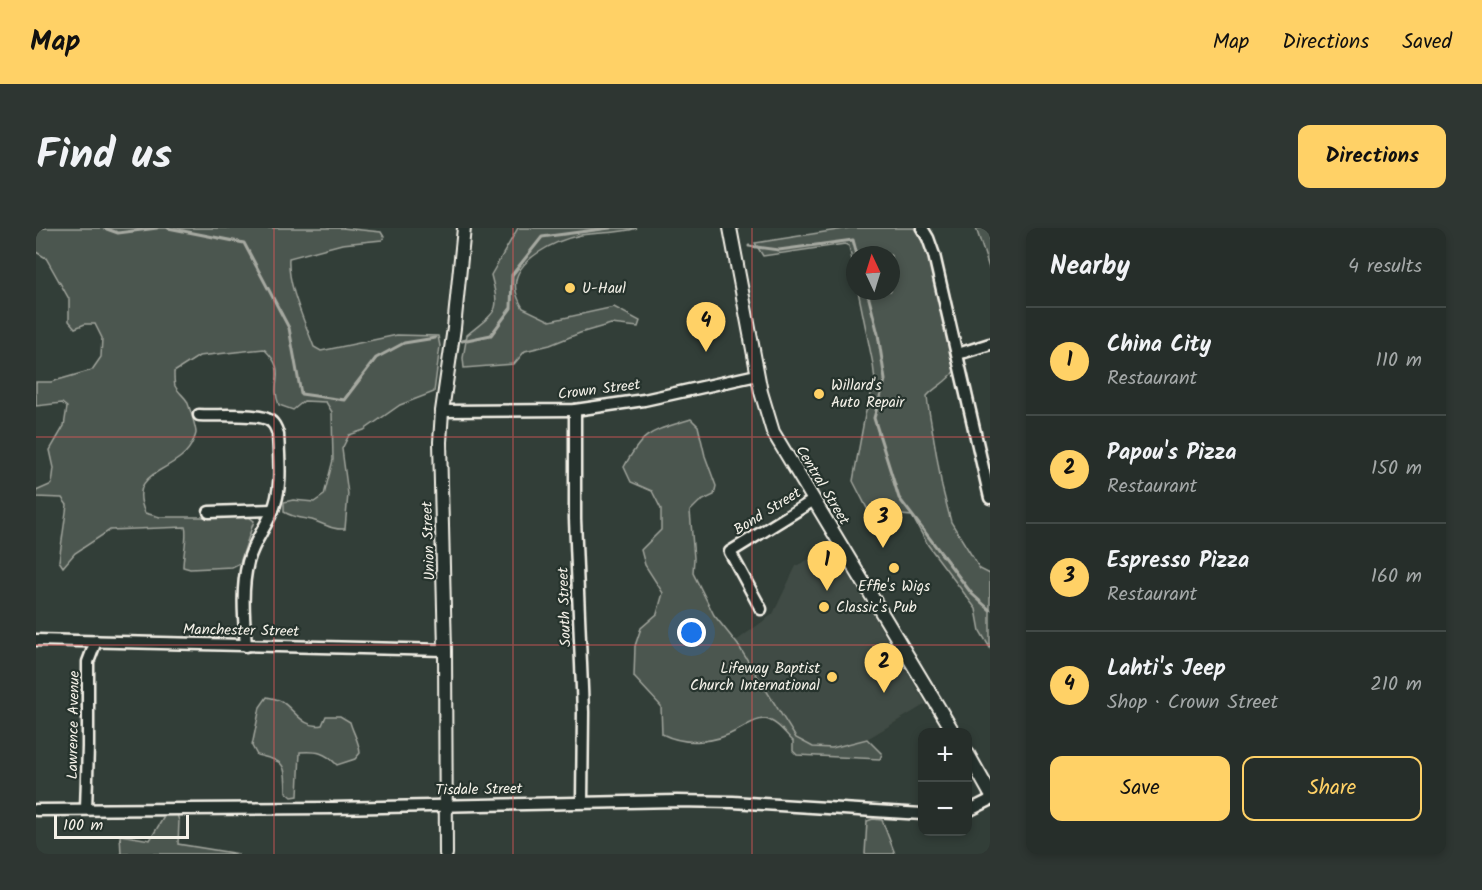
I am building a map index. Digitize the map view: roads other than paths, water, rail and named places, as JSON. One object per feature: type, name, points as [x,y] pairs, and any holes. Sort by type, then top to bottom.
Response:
[{"type":"main road","name":"Union Street","points":[[446,854],[445,650],[440,464],[442,411],[454,328],[464,228]]},
{"type":"main road","name":"Central Street","points":[[730,228],[757,375],[773,432],[952,728]]},
{"type":"main road","points":[[972,760],[990,793]]},
{"type":"street","points":[[922,228],[934,255],[990,498]]},
{"type":"street","points":[[958,354],[990,344]]},
{"type":"street","name":"Crown Street","points":[[442,411],[575,410],[644,400],[757,375]]},
{"type":"street","name":"South Street","points":[[575,410],[575,519],[583,712],[582,802]]},
{"type":"street","points":[[199,415],[268,419],[276,426],[278,434],[278,496],[273,510],[253,545],[247,564],[244,606],[246,646]]},
{"type":"street","name":"Bond Street","points":[[761,609],[730,552],[814,500]]},
{"type":"street","points":[[209,512],[273,510]]},
{"type":"street","name":"Manchester Street","points":[[36,640],[445,650]]},
{"type":"street","name":"Lawrence Avenue","points":[[86,809],[88,662],[96,641]]},
{"type":"street","points":[[972,809],[990,800]]},
{"type":"street","name":"Tisdale Street","points":[[36,810],[733,802],[918,814]]},
{"type":"waterway","points":[[104,228],[118,233],[157,228]]},
{"type":"waterway","points":[[168,228],[244,243],[289,328],[301,394],[344,400],[376,358],[404,343],[435,338]]},
{"type":"waterway","points":[[462,341],[491,335],[511,308],[512,275],[542,237],[610,228]]},
{"type":"waterway","points":[[749,246],[779,250],[853,240],[855,246]]},
{"type":"waterway","points":[[869,300],[878,334],[885,380],[874,418],[899,498],[972,594],[990,610]]},
{"type":"place","name":"U-Haul","points":[[570,288]]},
{"type":"place","name":"Lahti's Jeep","points":[[706,352]]},
{"type":"place","name":"Willard's Auto Repair","points":[[819,394]]},
{"type":"place","name":"Espresso Pizza","points":[[883,548]]},
{"type":"place","name":"Effie's Wigs","points":[[894,568]]},
{"type":"place","name":"China City","points":[[827,591]]},
{"type":"place","name":"Classic's Pub","points":[[824,607]]},
{"type":"place","name":"Lifeway Baptist Church International","points":[[832,677]]},
{"type":"place","name":"Papou's Pizza","points":[[884,693]]}]
